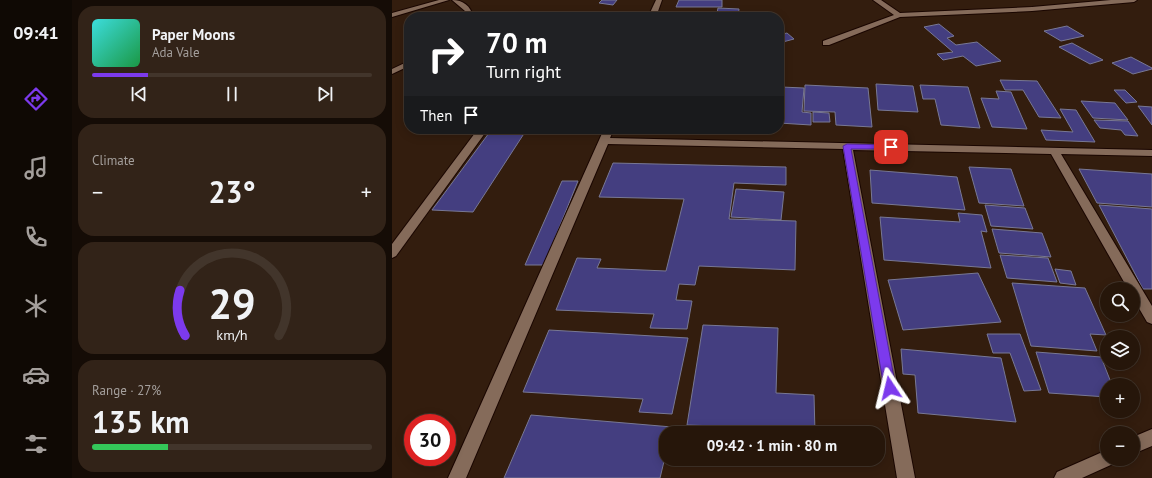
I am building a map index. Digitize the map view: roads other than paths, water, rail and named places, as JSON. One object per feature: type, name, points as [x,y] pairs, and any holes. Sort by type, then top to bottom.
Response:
[{"type":"street","points":[[392,15],[446,0]]},
{"type":"street","points":[[455,0],[468,10],[468,12]]},
{"type":"street","points":[[654,12],[659,0]]},
{"type":"street","points":[[876,0],[899,15]]},
{"type":"street","points":[[826,43],[899,15],[1032,9],[1134,0]]},
{"type":"street","points":[[392,72],[404,66]]},
{"type":"street","points":[[392,253],[479,134]]},
{"type":"street","points":[[457,478],[607,135],[847,146],[1152,153]]},
{"type":"street","points":[[847,146],[906,478]]},
{"type":"street","points":[[1054,150],[1152,318]]},
{"type":"street","points":[[1140,443],[1152,437]]},
{"type":"street","points":[[1063,478],[1100,461]]}]
